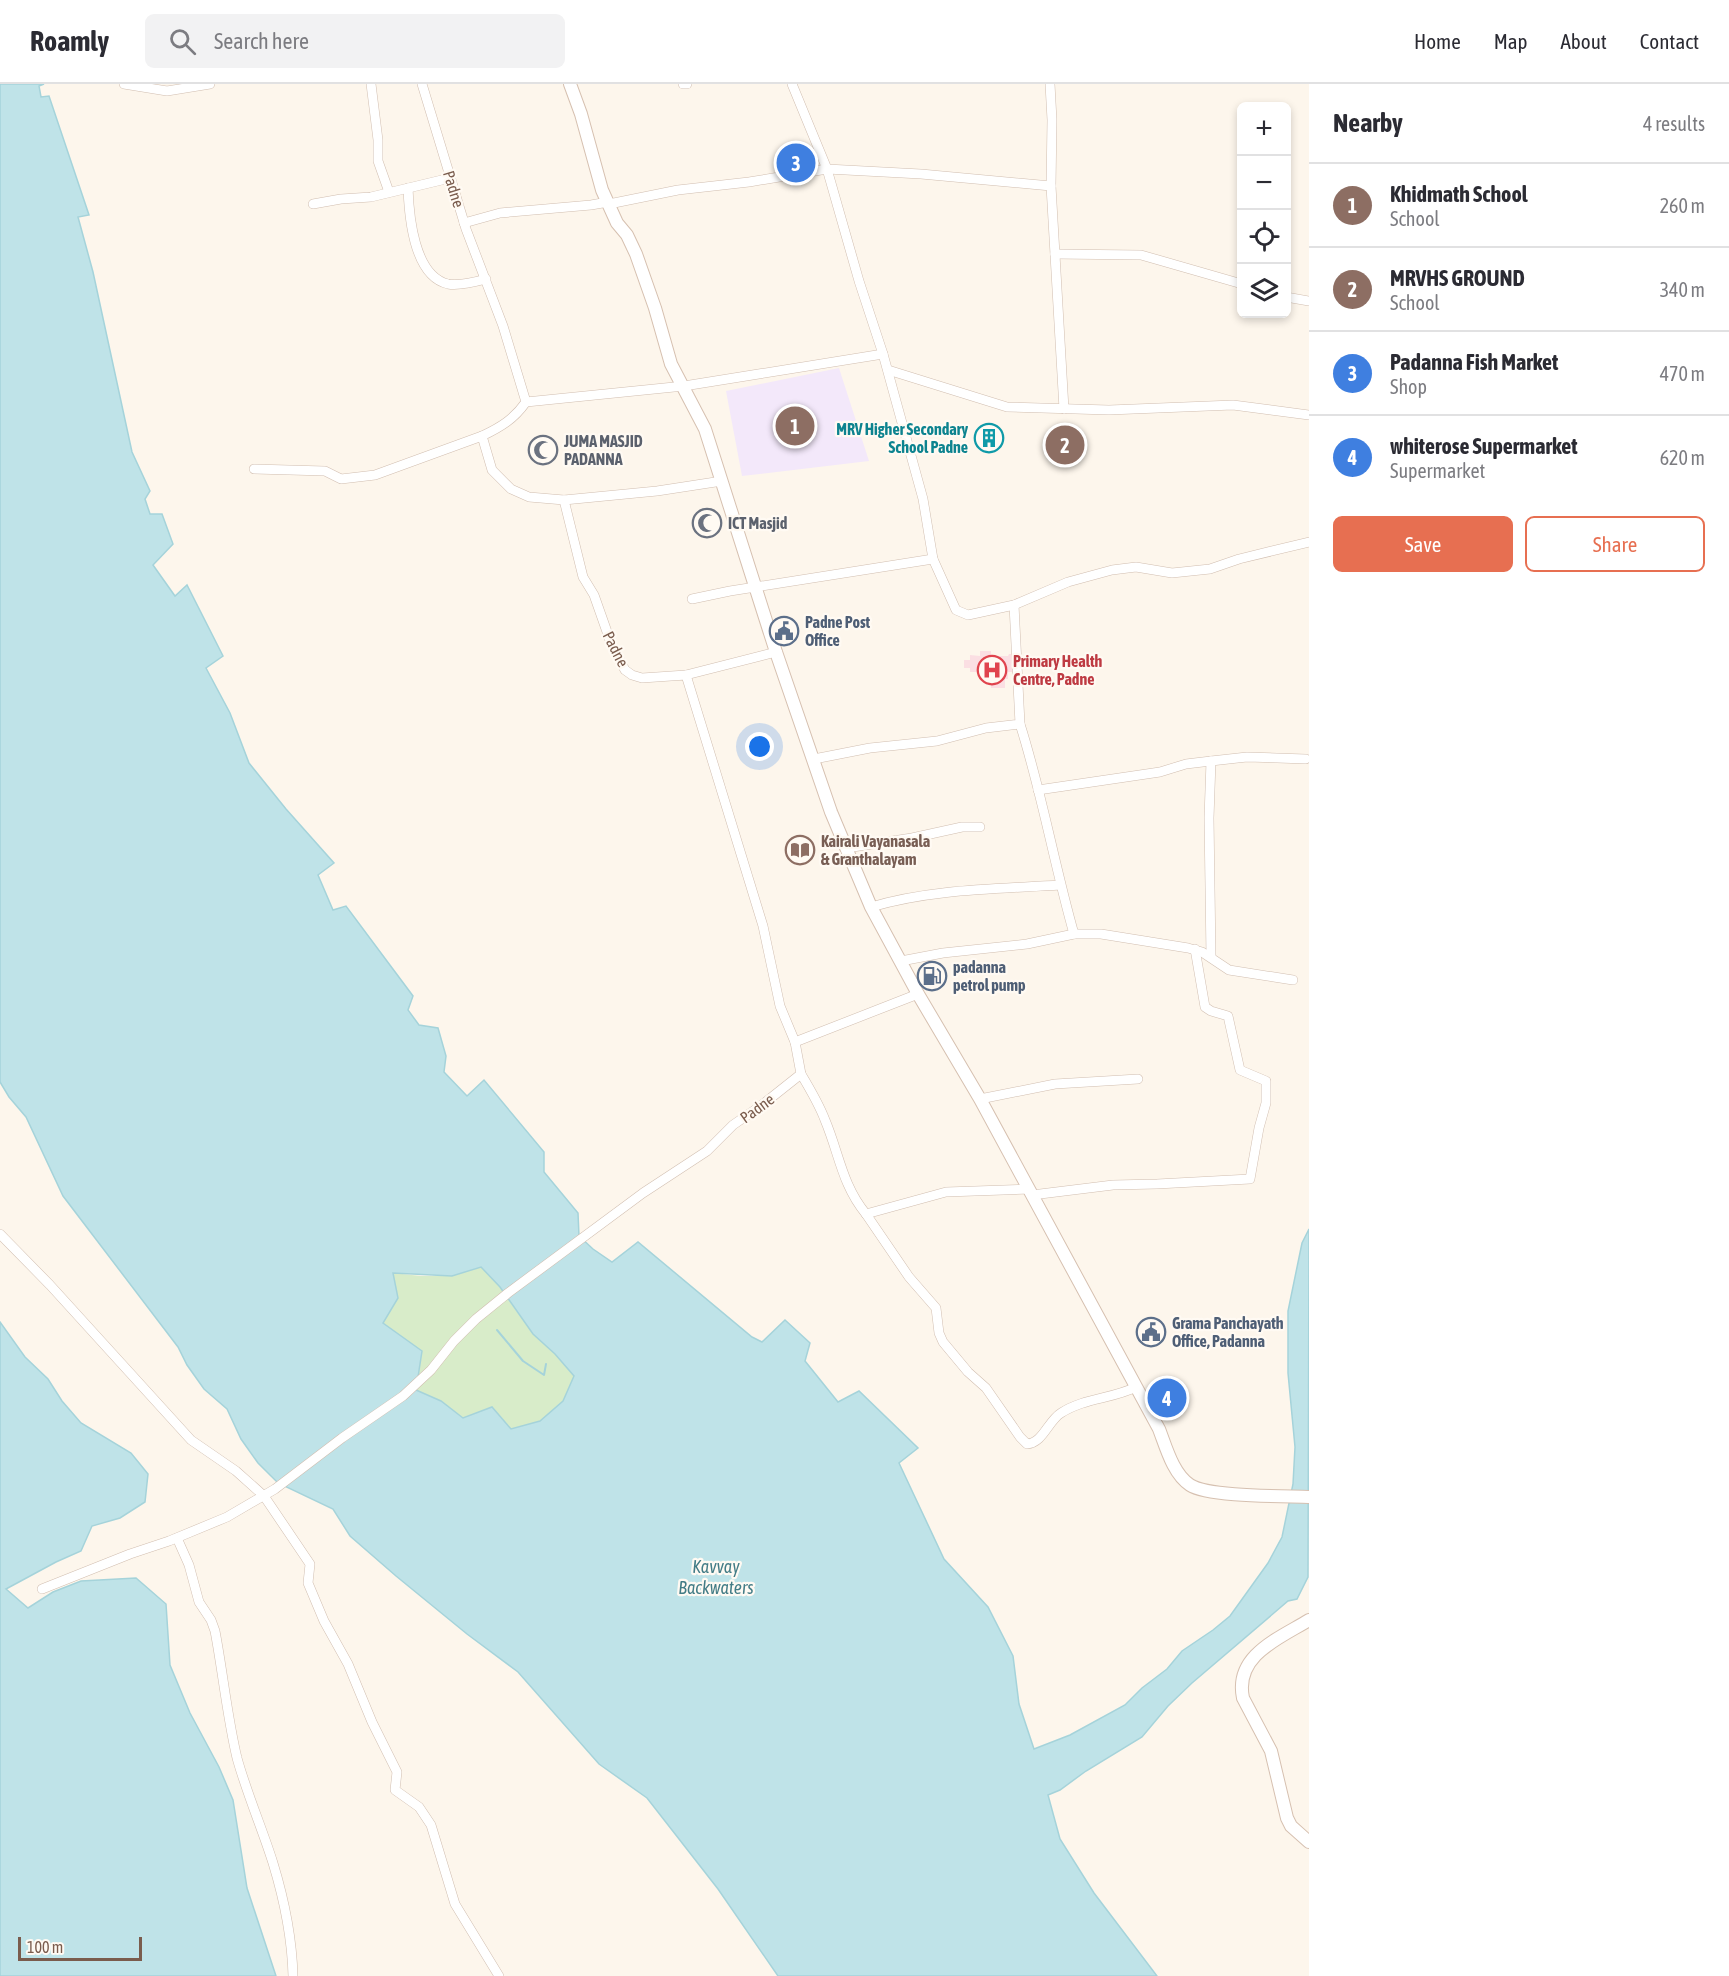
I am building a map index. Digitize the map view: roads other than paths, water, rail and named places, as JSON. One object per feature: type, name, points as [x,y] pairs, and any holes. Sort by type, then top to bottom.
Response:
[{"type":"main road","points":[[570,84],[599,179],[617,223],[627,235],[636,254],[671,364],[705,429],[776,652],[831,812],[871,907],[918,994],[980,1099],[1136,1387],[1182,1478],[1191,1486],[1201,1490],[1240,1495],[1309,1497]]},
{"type":"main road","points":[[1309,1620],[1274,1639],[1256,1654],[1243,1677],[1241,1690],[1271,1750],[1287,1818],[1291,1826],[1309,1842]]},
{"type":"street","points":[[124,84],[167,91],[210,84]]},
{"type":"street","points":[[371,84],[378,140],[378,161],[389,192]]},
{"type":"street","name":"Padne","points":[[422,84],[464,223],[503,326],[526,402]]},
{"type":"street","points":[[792,84],[827,169],[859,281],[888,370],[923,499],[933,559],[957,610],[968,615],[1014,605],[1068,582],[1112,570],[1136,567],[1172,573],[1210,569],[1309,542]]},
{"type":"street","points":[[1050,84],[1051,186],[1064,409]]},
{"type":"street","points":[[464,223],[501,213],[591,206],[678,190],[750,182],[827,169],[921,174],[1051,186]]},
{"type":"street","points":[[313,204],[371,197],[450,178]]},
{"type":"street","points":[[408,188],[412,229],[424,265],[433,275],[447,284],[486,279]]},
{"type":"street","points":[[1055,254],[1141,255],[1237,283]]},
{"type":"street","points":[[1291,298],[1309,301]]},
{"type":"street","points":[[254,469],[325,471],[341,479],[375,476],[501,427],[517,415],[526,402],[684,386],[883,354]]},
{"type":"street","points":[[888,370],[1007,407],[1109,410],[1233,405],[1309,415]]},
{"type":"street","points":[[482,436],[492,470],[511,489],[530,497],[564,500],[657,491],[722,481]]},
{"type":"street","name":"Padne","points":[[564,500],[583,577],[594,595],[612,646],[625,670],[642,678],[686,675],[776,652]]},
{"type":"street","points":[[692,599],[933,559]]},
{"type":"street","points":[[1014,605],[1020,724],[1074,934]]},
{"type":"street","points":[[686,675],[763,926],[780,1006],[795,1042],[801,1074],[826,1120],[843,1176],[855,1201],[909,1277],[936,1308],[939,1333],[943,1342],[968,1372],[986,1388],[1027,1444],[1032,1444],[1039,1439],[1052,1420],[1061,1413],[1098,1398],[1136,1387]]},
{"type":"street","points":[[814,759],[870,748],[937,741],[986,728],[1020,724]]},
{"type":"street","points":[[1038,790],[1160,772],[1186,764],[1211,761],[1247,757],[1306,759]]},
{"type":"street","points":[[1211,761],[1209,818],[1211,957]]},
{"type":"street","points":[[846,848],[962,827],[980,827]]},
{"type":"street","points":[[871,907],[896,900],[960,892],[1060,885]]},
{"type":"street","points":[[901,961],[935,954],[1027,945],[1074,934],[1101,934],[1195,950],[1211,957],[1229,970],[1293,980]]},
{"type":"street","points":[[866,1214],[946,1192],[1030,1192],[1113,1185],[1157,1185],[1250,1179],[1266,1103],[1266,1081],[1240,1070],[1228,1016],[1211,1011],[1206,1007],[1202,997],[1195,950]]},
{"type":"street","points":[[795,1042],[918,994]]},
{"type":"street","name":"Padne","points":[[42,1589],[227,1517],[275,1489],[342,1438],[403,1396],[431,1370],[454,1341],[476,1319],[611,1216],[707,1151],[733,1125],[762,1106],[801,1074]]},
{"type":"street","points":[[980,1099],[1055,1084],[1138,1079]]},
{"type":"street","points":[[0,1234],[50,1285],[191,1440],[236,1471],[264,1496],[310,1564],[308,1583],[397,1772],[394,1790],[418,1807],[431,1825],[455,1904],[499,1976]]},
{"type":"street","points":[[177,1538],[189,1565],[199,1602],[211,1620],[214,1631],[227,1714],[237,1758],[246,1790],[273,1863],[284,1906],[293,1976]]},
{"type":"water","name":"Kavvay Backwaters","points":[[0,84],[44,84],[39,86],[41,97],[49,96],[89,215],[78,217],[93,272],[132,452],[150,491],[145,499],[150,514],[162,514],[173,544],[153,565],[175,596],[187,585],[223,656],[206,668],[230,713],[249,763],[334,863],[318,875],[333,910],[346,906],[413,996],[408,1010],[419,1025],[438,1028],[446,1056],[444,1072],[467,1096],[484,1080],[544,1152],[544,1172],[578,1213],[579,1236],[593,1249],[612,1262],[638,1242],[752,1337],[762,1342],[785,1320],[810,1343],[805,1361],[838,1402],[859,1391],[918,1448],[899,1463],[944,1559],[988,1607],[1013,1656],[1019,1704],[1034,1749],[1070,1735],[1125,1705],[1142,1688],[1167,1669],[1182,1651],[1230,1616],[1268,1563],[1282,1537],[1293,1484],[1295,1447],[1288,1373],[1288,1311],[1302,1243],[1309,1229],[1308,1577],[1297,1599],[1288,1601],[1192,1683],[1168,1706],[1142,1737],[1086,1771],[1060,1790],[1048,1795],[1060,1839],[1094,1893],[1157,1976],[778,1976],[718,1889],[647,1798],[599,1764],[518,1672],[467,1634],[350,1536],[333,1509],[278,1483],[258,1463],[241,1439],[227,1409],[204,1389],[187,1365],[178,1347],[63,1196],[26,1117],[0,1082]],"holes":[[[481,1267],[500,1287],[533,1334],[574,1376],[563,1401],[540,1421],[511,1429],[492,1407],[463,1418],[441,1401],[416,1390],[422,1351],[383,1323],[398,1298],[393,1273],[452,1276]]]},
{"type":"water","points":[[0,1322],[25,1357],[48,1379],[62,1401],[81,1423],[131,1453],[148,1474],[145,1502],[120,1518],[92,1526],[81,1551],[6,1589],[28,1608],[53,1592],[81,1581],[136,1578],[166,1604],[170,1665],[190,1713],[219,1767],[233,1800],[247,1888],[276,1976],[0,1976]]},
{"type":"waterway","points":[[497,1330],[523,1361],[544,1375],[546,1364]]},
{"type":"place","name":"Padanna Fish Market","points":[[796,163]]},
{"type":"place","name":"Khidmath School","points":[[795,426]]},
{"type":"place","name":"MRV Higher Secondary School Padne","points":[[989,438]]},
{"type":"place","name":"MRVHS GROUND","points":[[1065,445]]},
{"type":"place","name":"JUMA MASJID PADANNA","points":[[543,450]]},
{"type":"place","name":"ICT Masjid","points":[[707,523]]},
{"type":"place","name":"Padne Post Office","points":[[784,631]]},
{"type":"place","name":"Primary Health Centre, Padne","points":[[992,670]]},
{"type":"place","name":"Kairali Vayanasala & Granthalayam","points":[[800,850]]},
{"type":"place","name":"padanna petrol pump","points":[[932,976]]},
{"type":"place","name":"Grama Panchayath Office, Padanna","points":[[1151,1332]]},
{"type":"place","name":"whiterose Supermarket","points":[[1167,1398]]}]
